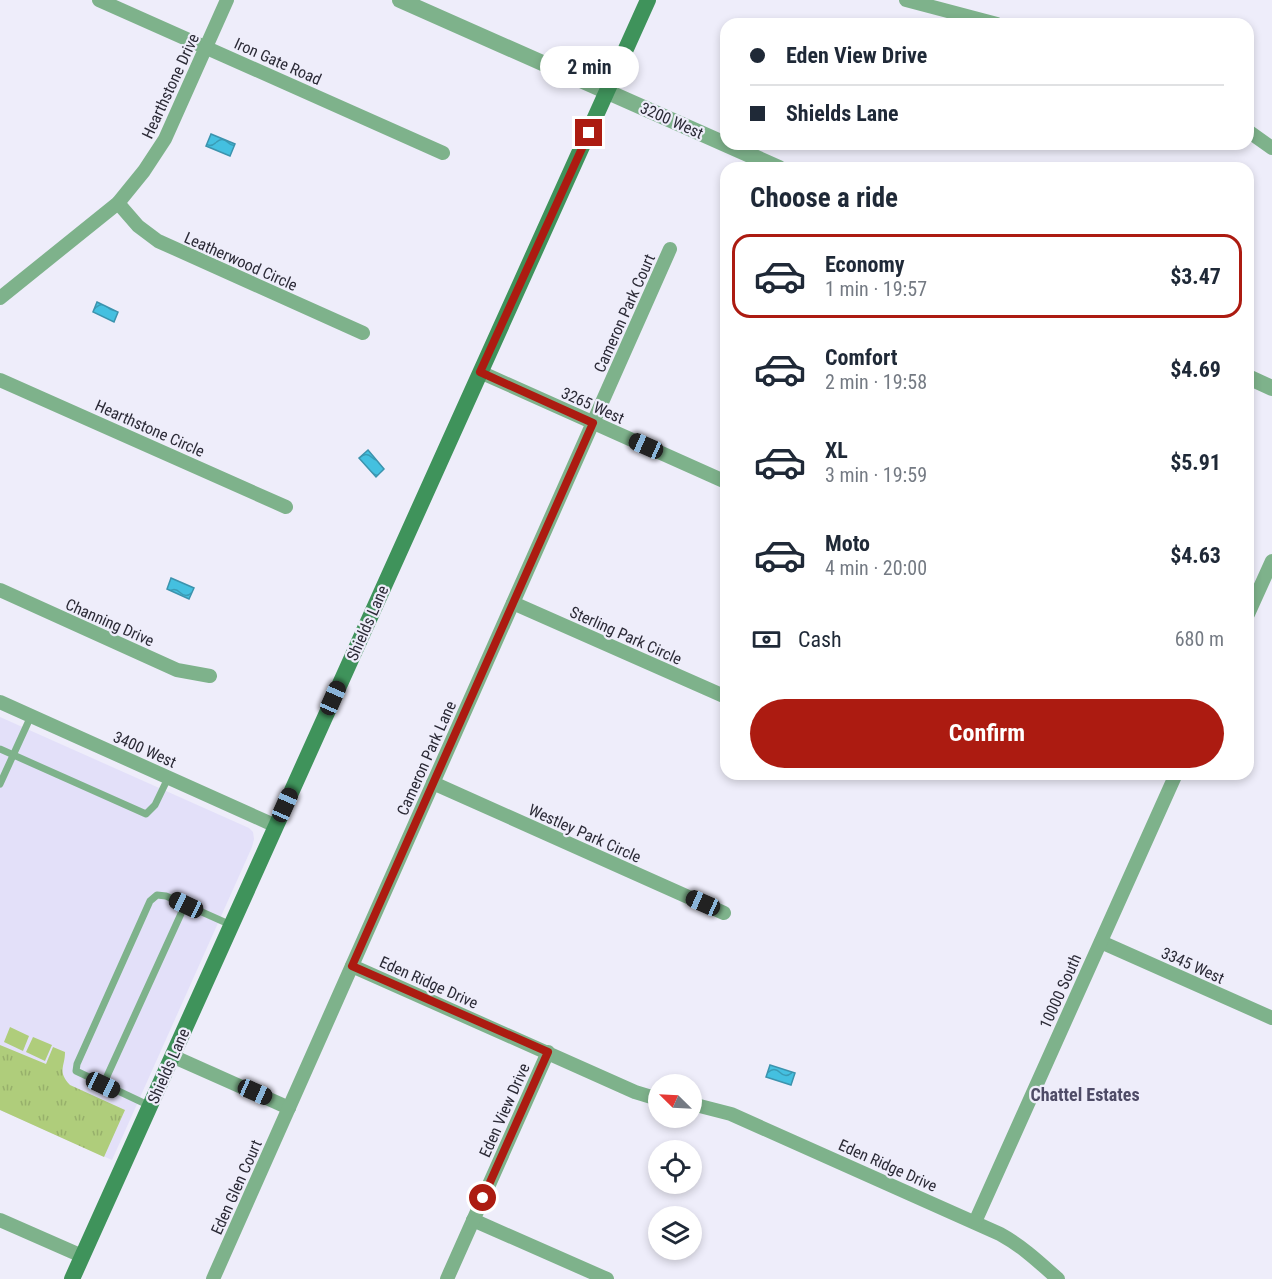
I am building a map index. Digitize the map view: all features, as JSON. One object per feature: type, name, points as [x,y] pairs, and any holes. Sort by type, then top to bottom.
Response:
[{"type":"main road","name":"Shields Lane","points":[[72,1279],[648,0]]},
{"type":"street","name":"Iron Gate Road","points":[[99,0],[443,153]]},
{"type":"street","name":"Hearthstone Drive","points":[[0,298],[118,202],[144,171],[165,139],[227,0]]},
{"type":"street","name":"3200 West","points":[[400,0],[720,142]]},
{"type":"street","points":[[906,0],[974,18]]},
{"type":"street","points":[[1254,135],[1272,148]]},
{"type":"street","name":"3200 West","points":[[738,150],[766,162]]},
{"type":"street","name":"Leatherwood Circle","points":[[118,202],[138,226],[158,241],[363,333]]},
{"type":"street","name":"Cameron Park Court","points":[[593,423],[670,249]]},
{"type":"street","name":"3265 West","points":[[480,372],[720,479]]},
{"type":"street","name":"Hearthstone Circle","points":[[0,380],[286,507]]},
{"type":"street","points":[[1254,380],[1272,388]]},
{"type":"street","name":"Cameron Park Lane","points":[[290,1107],[593,423]]},
{"type":"street","points":[[1254,601],[1272,561]]},
{"type":"street","name":"Channing Drive","points":[[0,590],[177,670],[210,676]]},
{"type":"street","name":"Sterling Park Circle","points":[[513,603],[720,694]]},
{"type":"street","name":"3400 West","points":[[0,702],[276,826]]},
{"type":"street","name":"10000 South","points":[[975,1222],[1173,780]]},
{"type":"street","name":"Westley Park Circle","points":[[433,783],[724,913]]},
{"type":"street","name":"3345 West","points":[[1101,942],[1272,1018]]},
{"type":"street","name":"Eden Ridge Drive","points":[[352,966],[648,1096]]},
{"type":"street","name":"Eden View Drive","points":[[447,1279],[548,1052]]},
{"type":"street","points":[[172,1056],[290,1107]]},
{"type":"street","name":"Eden Ridge Drive","points":[[702,1106],[732,1114],[975,1222],[1019,1244],[1058,1279]]},
{"type":"street","name":"Eden Glen Court","points":[[213,1279],[290,1107]]},
{"type":"street","points":[[0,1220],[82,1256]]},
{"type":"street","points":[[473,1220],[607,1279]]},
{"type":"lane","points":[[0,784],[31,716]]},
{"type":"lane","points":[[0,749],[146,814],[156,806],[168,778]]},
{"type":"lane","points":[[150,1107],[76,1071],[77,1064],[150,902],[157,895],[166,896],[231,926]]},
{"type":"lane","points":[[103,1085],[186,905]]},
{"type":"shaded area","points":[[0,717],[249,828],[253,832],[252,847],[112,1160],[0,1110]]},
{"type":"green space","points":[[10,1027],[29,1036],[23,1051],[4,1042]]},
{"type":"green space","points":[[33,1037],[52,1045],[45,1061],[26,1052]]},
{"type":"green space","points":[[0,1045],[46,1064],[53,1047],[65,1052],[63,1072],[70,1085],[125,1110],[104,1157],[0,1110]]},
{"type":"water","points":[[211,134],[235,144],[230,156],[206,146]]},
{"type":"water","points":[[97,302],[118,312],[114,322],[93,312]]},
{"type":"water","points":[[368,450],[384,469],[376,477],[359,458]]},
{"type":"water","points":[[171,578],[194,588],[189,599],[167,589]]},
{"type":"water","points":[[770,1065],[795,1073],[791,1085],[766,1077]]},
{"type":"district","name":"Chattel Estates","points":[[1085,1095]]},
{"type":"route","points":[[483,1198],[548,1052],[352,966],[593,423],[480,372],[589,133]]}]
